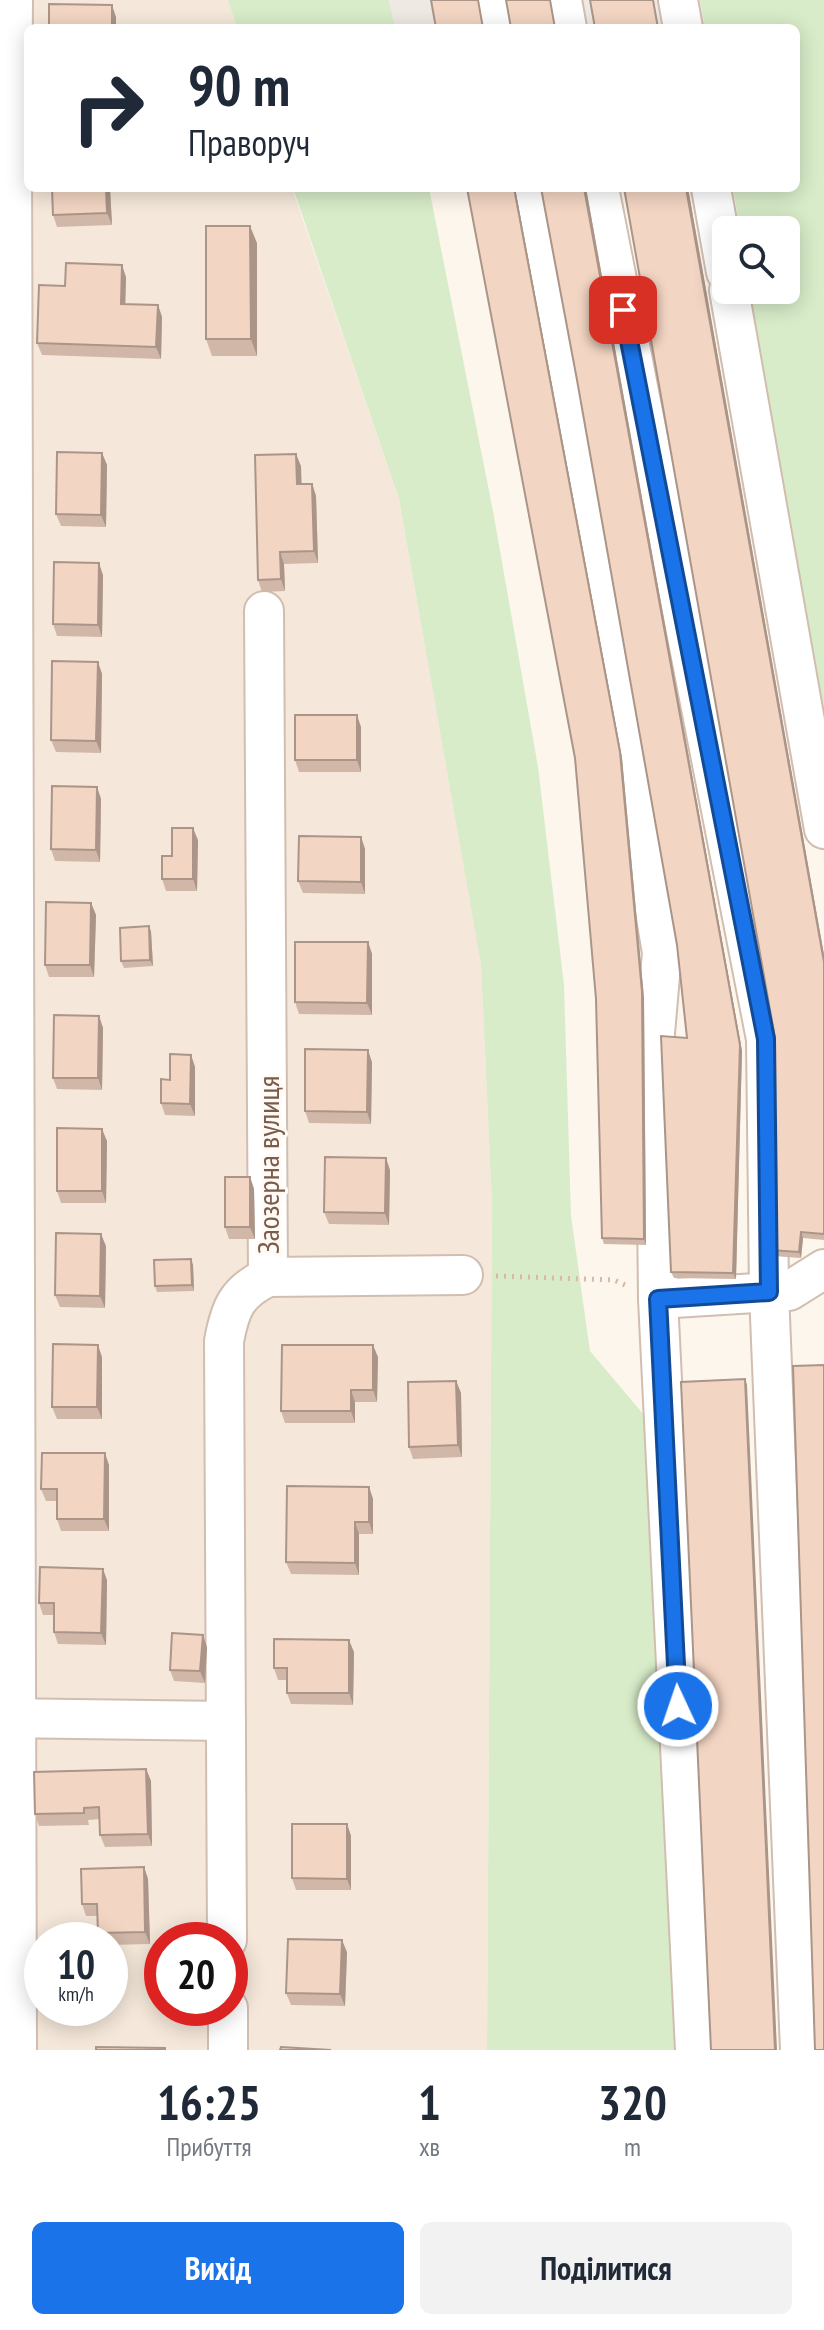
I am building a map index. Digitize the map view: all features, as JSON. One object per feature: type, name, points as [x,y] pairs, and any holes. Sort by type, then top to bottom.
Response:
[{"type":"street","points":[[13,0],[6,141],[8,1718],[17,2050]]},
{"type":"street","points":[[492,0],[497,24]]},
{"type":"street","points":[[562,0],[566,24]]},
{"type":"street","points":[[678,0],[682,24]]},
{"type":"street","points":[[530,192],[568,388],[662,953],[655,1033],[658,1299],[695,2050]]},
{"type":"street","points":[[600,192],[766,1039],[769,1292],[800,2050]]},
{"type":"street","points":[[712,192],[716,216]]},
{"type":"street","points":[[731,304],[824,829]]},
{"type":"street","name":"Заозерна вулиця","points":[[227,1922],[224,1341],[230,1311],[242,1294],[268,1277],[264,611]]},
{"type":"street","points":[[658,1299],[789,1291],[824,1269]]},
{"type":"street","points":[[268,1277],[463,1275]]},
{"type":"street","points":[[8,1718],[226,1721]]},
{"type":"street","points":[[228,2026],[228,2050]]},
{"type":"path","points":[[463,1275],[614,1280],[658,1299]]},
{"type":"shaded area","points":[[0,0],[228,0],[236,24],[24,24],[24,192],[293,192],[399,499],[481,964],[492,1205],[487,2050],[0,2050]]},
{"type":"shaded area","points":[[389,0],[700,0],[704,24],[394,24]]},
{"type":"green space","points":[[228,0],[389,0],[394,24],[236,24]]},
{"type":"green space","points":[[700,0],[824,0],[824,719],[752,304],[800,304],[800,216],[738,216],[734,192],[800,192],[800,24],[704,24]]},
{"type":"green space","points":[[294,192],[430,192],[493,511],[538,767],[564,985],[571,1216],[590,1351],[644,1415],[675,2050],[487,2050],[492,1205],[481,965],[399,499]]},
{"type":"building","points":[[431,0],[478,0],[482,24],[435,24]]},
{"type":"building","points":[[506,0],[550,0],[554,24],[510,24]]},
{"type":"building","points":[[590,0],[653,0],[657,24],[594,24]]},
{"type":"building","points":[[49,4],[112,5],[112,24],[49,24]]},
{"type":"building","points":[[52,192],[106,192],[107,213],[53,215]]},
{"type":"building","points":[[468,192],[515,192],[620,752],[642,992],[644,1239],[602,1238],[596,999],[575,758]]},
{"type":"building","points":[[542,192],[585,192],[740,1045],[733,1273],[671,1272],[661,1036],[687,1038],[677,945]]},
{"type":"building","points":[[625,192],[687,192],[824,962],[824,1234],[801,1232],[799,1252],[770,1250],[775,1038]]},
{"type":"building","points":[[206,226],[250,226],[251,339],[206,339]]},
{"type":"building","points":[[66,263],[122,265],[121,304],[158,305],[156,347],[37,343],[39,285],[65,286]]},
{"type":"building","points":[[57,452],[102,453],[101,515],[56,514]]},
{"type":"building","points":[[296,454],[297,484],[312,484],[314,551],[280,552],[281,579],[258,580],[255,455]]},
{"type":"building","points":[[54,562],[99,563],[98,625],[53,624]]},
{"type":"building","points":[[52,661],[98,662],[96,741],[51,740]]},
{"type":"building","points":[[295,715],[357,715],[357,760],[295,760]]},
{"type":"building","points":[[52,786],[97,787],[96,850],[51,849]]},
{"type":"building","points":[[172,828],[193,828],[193,879],[162,879],[162,856],[172,856]]},
{"type":"building","points":[[299,836],[361,837],[361,882],[298,881]]},
{"type":"building","points":[[46,902],[91,903],[90,965],[45,965]]},
{"type":"building","points":[[149,926],[150,960],[121,961],[120,928]]},
{"type":"building","points":[[295,942],[368,942],[367,1003],[295,1002]]},
{"type":"building","points":[[54,1015],[99,1016],[98,1078],[53,1078]]},
{"type":"building","points":[[305,1049],[368,1050],[367,1112],[305,1111]]},
{"type":"building","points":[[170,1054],[191,1055],[190,1104],[161,1103],[161,1079],[170,1080]]},
{"type":"building","points":[[57,1128],[102,1129],[102,1191],[57,1191]]},
{"type":"building","points":[[325,1157],[386,1158],[385,1213],[324,1212]]},
{"type":"building","points":[[225,1177],[250,1177],[250,1227],[225,1227]]},
{"type":"building","points":[[56,1233],[101,1234],[100,1296],[55,1295]]},
{"type":"building","points":[[191,1259],[192,1285],[155,1286],[154,1260]]},
{"type":"building","points":[[53,1344],[98,1345],[97,1407],[52,1407]]},
{"type":"building","points":[[282,1345],[373,1345],[373,1390],[351,1390],[351,1411],[281,1411]]},
{"type":"building","points":[[824,1365],[824,2050],[815,2050],[793,1366]]},
{"type":"building","points":[[745,1379],[775,2050],[711,2050],[681,1382]]},
{"type":"building","points":[[456,1381],[458,1445],[409,1447],[408,1382]]},
{"type":"building","points":[[42,1453],[105,1453],[104,1519],[57,1519],[57,1489],[41,1489]]},
{"type":"building","points":[[287,1486],[369,1487],[369,1522],[355,1522],[355,1563],[286,1562]]},
{"type":"building","points":[[40,1567],[103,1569],[101,1633],[54,1632],[54,1603],[39,1603]]},
{"type":"building","points":[[172,1633],[203,1635],[200,1671],[170,1670]]},
{"type":"building","points":[[274,1639],[349,1640],[349,1693],[287,1693],[287,1668],[274,1668]]},
{"type":"building","points":[[146,1769],[148,1834],[100,1835],[99,1807],[84,1808],[84,1813],[35,1814],[34,1772]]},
{"type":"building","points":[[292,1824],[347,1824],[347,1879],[292,1878]]},
{"type":"building","points":[[144,1867],[144,1932],[128,1932],[128,1922],[98,1922],[97,1904],[82,1904],[81,1869]]},
{"type":"building","points":[[288,1939],[342,1940],[340,1994],[286,1993]]},
{"type":"building","points":[[96,2047],[165,2048],[165,2050],[96,2050]]},
{"type":"building","points":[[281,2047],[331,2050],[280,2050]]},
{"type":"route","points":[[623,310],[766,1039],[769,1292],[658,1299],[678,1706]]}]
